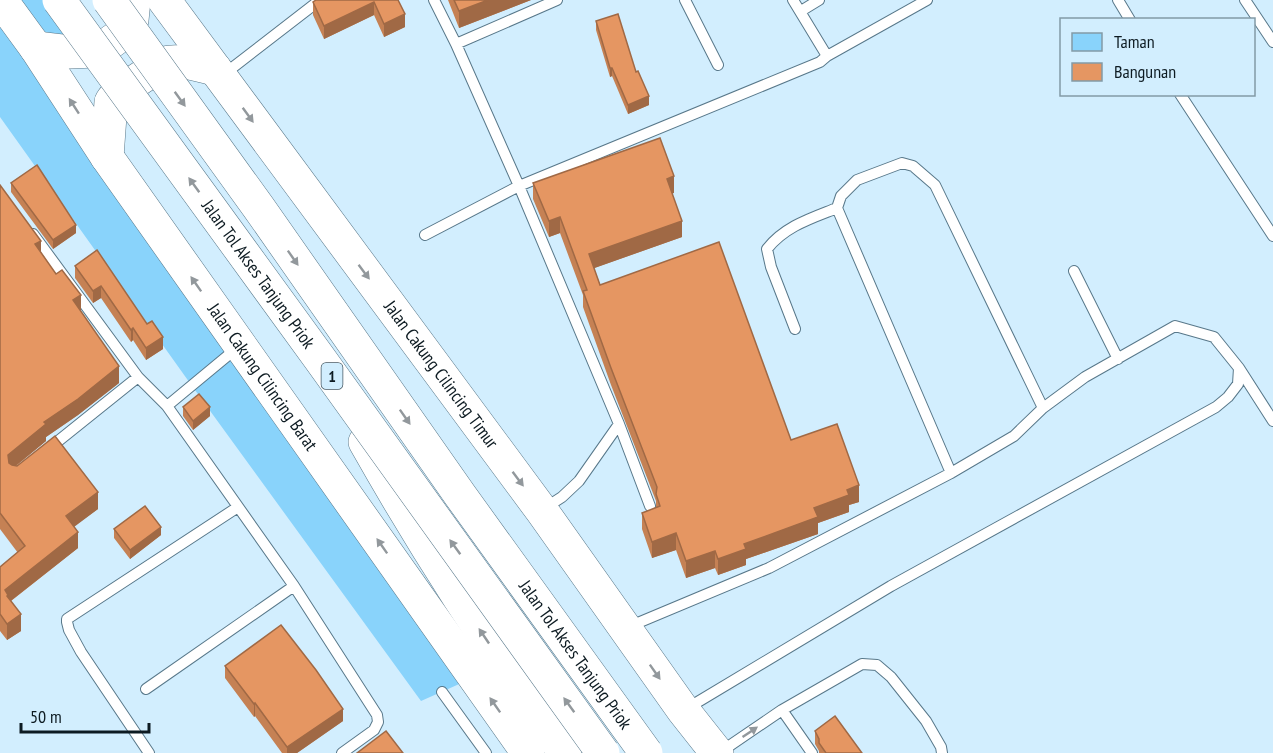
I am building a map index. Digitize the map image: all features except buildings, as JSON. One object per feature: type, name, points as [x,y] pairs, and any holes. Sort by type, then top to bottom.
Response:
[{"type":"highway","name":"Jalan Cakung Cilincing Barat","points":[[1,0],[36,48],[106,157],[528,753]]},
{"type":"highway","name":"Jalan Tol Akses Tanjung Priok","points":[[59,0],[320,358],[603,753]]},
{"type":"highway","name":"Jalan Tol Akses Tanjung Priok","points":[[110,0],[460,495],[646,753]]},
{"type":"highway","points":[[36,48],[70,52],[96,51],[129,28],[134,0]]},
{"type":"highway","name":"Jalan Cakung Cilincing Timur","points":[[164,0],[542,511],[683,711],[718,753]]},
{"type":"highway","points":[[106,157],[111,102],[118,93],[163,63],[172,61],[183,62],[218,73]]},
{"type":"highway","points":[[320,358],[361,435],[424,543],[473,620],[565,753]]},
{"type":"lane","points":[[218,73],[320,0]]},
{"type":"lane","points":[[435,0],[519,186],[619,423],[650,506]]},
{"type":"lane","points":[[456,44],[558,0]]},
{"type":"lane","points":[[685,0],[718,65]]},
{"type":"lane","points":[[793,0],[827,56]]},
{"type":"lane","points":[[801,11],[819,0]]},
{"type":"lane","points":[[425,235],[519,186],[820,62],[927,0]]},
{"type":"lane","points":[[1118,0],[1129,18]]},
{"type":"lane","points":[[1245,0],[1273,42]]},
{"type":"lane","points":[[1181,96],[1273,236]]},
{"type":"lane","points":[[951,473],[837,208],[841,196],[857,180],[902,163],[913,166],[935,185],[1043,408]]},
{"type":"lane","points":[[795,329],[771,267],[767,249],[775,239],[794,225],[837,208]]},
{"type":"lane","points":[[28,226],[138,377],[166,405],[294,586],[377,715],[378,722],[374,730],[342,753]]},
{"type":"lane","points":[[1074,271],[1118,359]]},
{"type":"lane","points":[[625,629],[769,568],[951,473],[1014,436],[1043,408],[1085,377],[1175,326],[1214,337],[1239,368],[1273,421]]},
{"type":"lane","points":[[166,405],[240,346]]},
{"type":"lane","points":[[683,711],[891,586],[1216,407],[1238,384],[1239,368]]},
{"type":"lane","points":[[41,454],[138,377]]},
{"type":"lane","points":[[542,511],[579,482],[619,423]]},
{"type":"lane","points":[[149,753],[81,652],[69,630],[67,619],[238,507]]},
{"type":"lane","points":[[146,688],[294,586]]},
{"type":"lane","points":[[718,753],[782,710],[862,664],[877,666],[891,677],[926,722],[941,747],[942,753]]},
{"type":"lane","points":[[442,692],[486,753]]},
{"type":"lane","points":[[782,710],[812,753]]},
{"type":"green space","points":[[0,0],[62,0],[99,49],[37,48],[475,677],[421,701],[0,117]]}]
